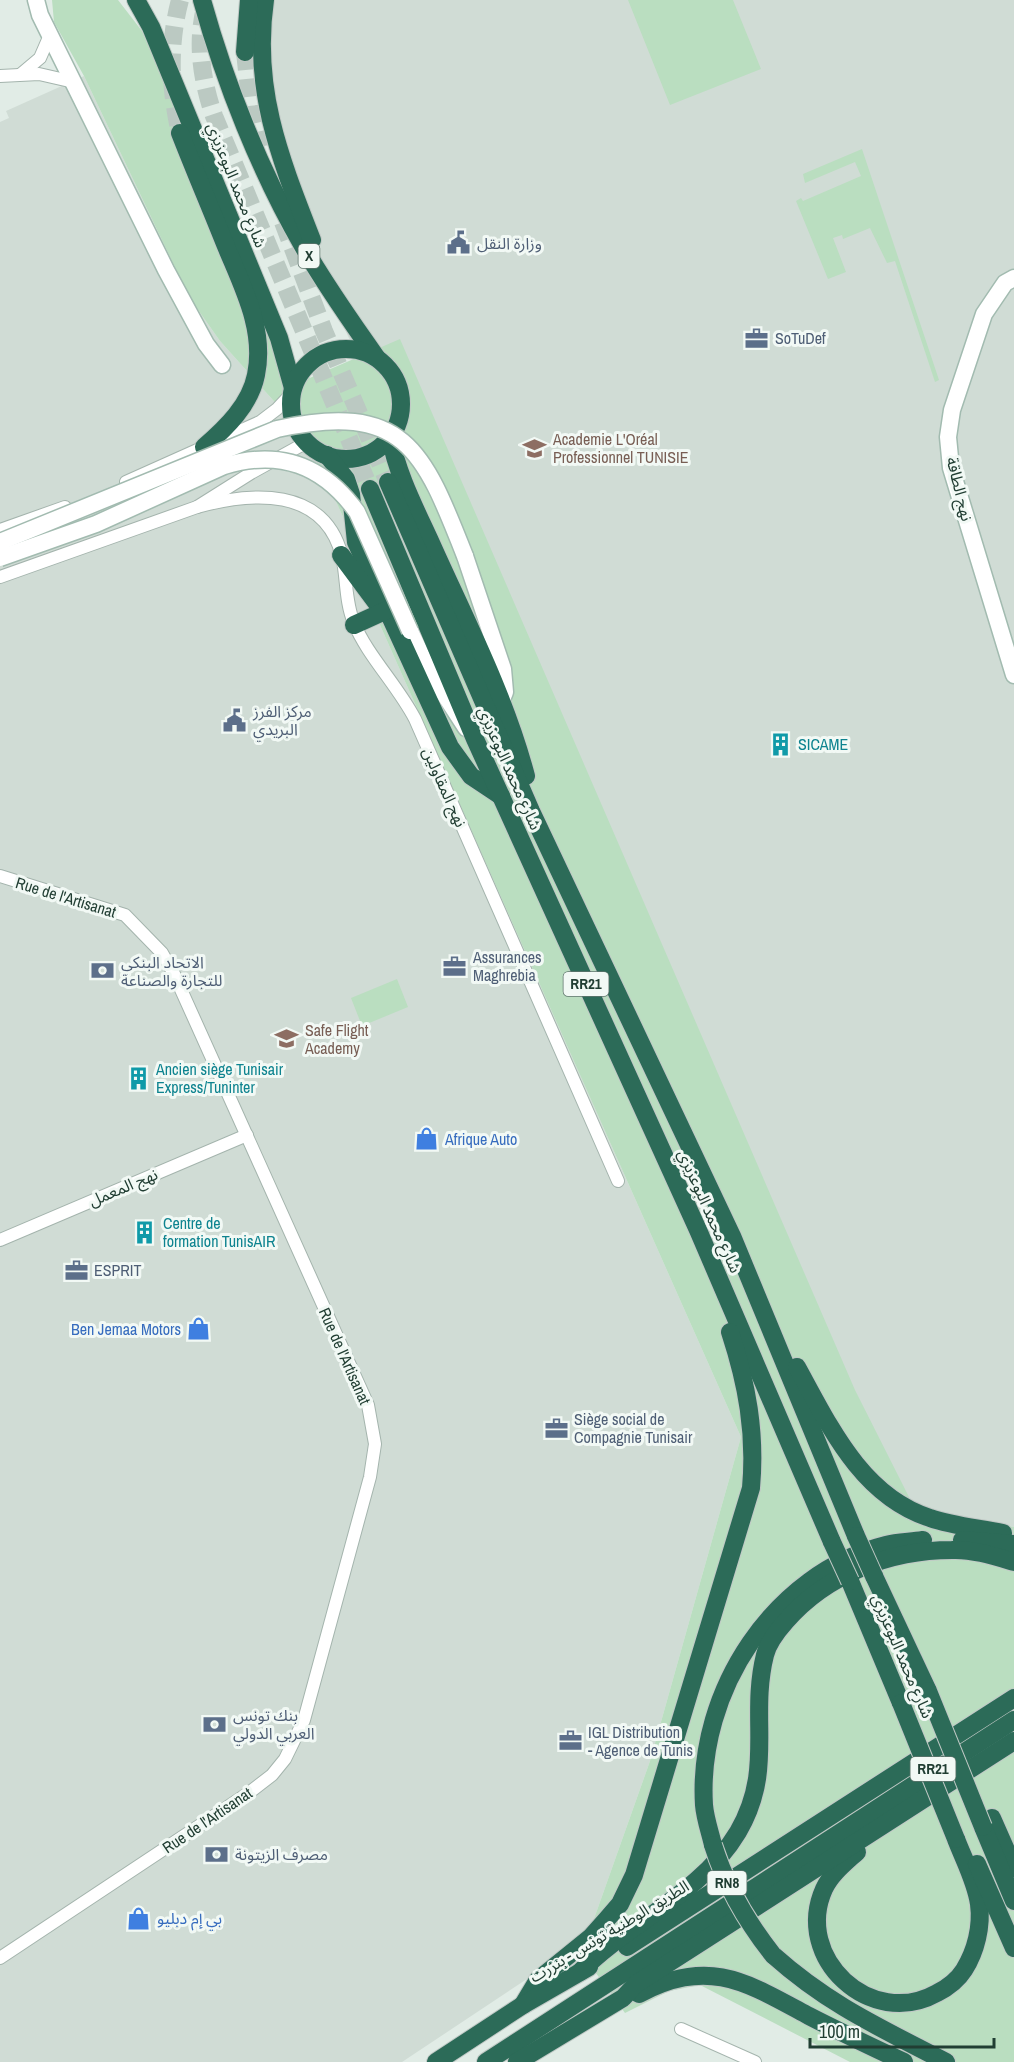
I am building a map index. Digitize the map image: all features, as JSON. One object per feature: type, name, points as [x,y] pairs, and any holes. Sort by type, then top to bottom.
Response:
[{"type":"highway","name":"شارع محمد البوعزيزي","points":[[136,0],[151,27],[279,339],[292,390]]},
{"type":"highway","name":"شارع محمد البوعزيزي","points":[[202,0],[218,52],[273,186],[303,246],[338,303],[376,357]]},
{"type":"highway","points":[[245,52],[249,0]]},
{"type":"highway","points":[[265,0],[260,51],[266,105],[298,205],[338,303]]},
{"type":"highway","points":[[180,133],[251,308],[259,343],[256,376],[250,393],[227,426],[204,447]]},
{"type":"highway","points":[[352,349],[376,357],[388,367],[400,394],[401,409],[390,436],[382,445],[362,456],[338,458],[327,455],[307,442],[295,425],[292,390],[306,366],[327,351],[352,349]]},
{"type":"highway","name":"شارع محمد البوعزيزي","points":[[390,436],[401,476],[501,702],[519,750],[531,811]]},
{"type":"highway","points":[[327,455],[346,479],[351,494],[356,542],[450,747],[471,776],[501,796]]},
{"type":"highway","name":"شارع محمد البوعزيزي","points":[[388,482],[531,811],[732,1236],[856,1536],[987,1823],[1014,1901]]},
{"type":"highway","name":"شارع محمد البوعزيزي","points":[[370,489],[475,739],[698,1230],[960,1837],[1014,1948]]},
{"type":"highway","points":[[342,555],[367,593],[386,609]]},
{"type":"highway","points":[[354,625],[386,609]]},
{"type":"highway","points":[[523,2005],[538,1980],[591,1937],[620,1904],[634,1875],[751,1488],[754,1455],[752,1416],[745,1382],[698,1230]]},
{"type":"highway","points":[[732,1236],[797,1367],[840,1446],[864,1474],[908,1509],[923,1515],[1014,1536]]},
{"type":"highway","points":[[946,2062],[843,2009],[806,1984],[773,1955],[732,1895],[722,1874],[713,1845],[704,1807],[709,1742],[719,1705],[740,1659],[758,1630],[785,1602],[832,1567],[886,1545],[939,1538],[1014,1544]]},
{"type":"highway","points":[[580,1972],[597,1955],[671,1901],[704,1873],[728,1848],[754,1796],[760,1771],[759,1690],[766,1652],[780,1628],[799,1606],[839,1578],[878,1561],[937,1551],[971,1552],[1014,1562]]},
{"type":"highway","name":"الطريق الوطنية تونس - بنزرت","points":[[436,2062],[523,2005],[630,1945],[1014,1698]]},
{"type":"highway","name":"RN8","points":[[486,2062],[1014,1720]]},
{"type":"highway","name":"RN8","points":[[518,2062],[622,1998],[636,1984],[1014,1741]]},
{"type":"highway","points":[[913,1806],[837,1870],[824,1890],[817,1920],[822,1948],[842,1981],[855,1992],[875,2001],[891,2004],[922,2002],[958,1980],[975,1949],[979,1914],[960,1837]]},
{"type":"highway","points":[[987,1823],[1014,1868]]},
{"type":"highway","points":[[622,1998],[683,1976],[718,1977],[758,1987],[904,2062]]},
{"type":"street","points":[[36,0],[50,34],[166,270],[206,344],[222,365]]},
{"type":"street","points":[[20,74],[40,58],[50,34],[48,0]]},
{"type":"street","points":[[0,76],[20,74],[57,76],[74,82]]},
{"type":"street","name":"نهج الطاقة","points":[[1014,278],[1005,284],[984,314],[952,410],[948,437],[951,468],[1014,675]]},
{"type":"street","points":[[0,530],[95,496],[260,422],[278,409],[292,390]]},
{"type":"street","points":[[0,542],[277,429],[305,423],[345,420],[379,426],[404,442],[423,463],[438,489],[465,556],[503,669],[506,680],[501,702]]},
{"type":"street","points":[[0,577],[197,507],[307,442]]},
{"type":"street","points":[[0,558],[96,524],[224,466],[246,460],[288,461],[332,482],[357,512],[410,631],[444,696],[475,739]]},
{"type":"street","name":"نهج المقاولين","points":[[197,507],[243,496],[266,495],[293,501],[311,511],[326,525],[342,555],[348,607],[354,625],[394,683],[415,719],[618,1181]]},
{"type":"street","name":"Rue de l'Artisanat","points":[[0,876],[125,915],[162,953],[174,974],[368,1405],[375,1444],[370,1477],[304,1720],[285,1759],[272,1775],[250,1792],[0,1958]]},
{"type":"street","name":"نهج المعمل","points":[[0,1240],[247,1135]]},
{"type":"street","points":[[681,2029],[755,2062]]},
{"type":"shaded area","points":[[257,0],[1014,0],[1014,1527],[926,1510],[911,1501],[767,1282],[293,212],[255,89]]},
{"type":"shaded area","points":[[84,76],[189,297],[220,341],[290,419],[322,471],[344,519],[372,607],[741,1437],[650,1761],[590,1930],[533,1975],[402,2062],[0,2062],[0,122],[9,118],[6,111]]},
{"type":"green space","points":[[52,0],[118,0],[142,31],[298,383],[400,339],[855,1390],[911,1501],[926,1510],[1014,1527],[1014,2062],[850,2062],[700,1985],[669,1991],[625,2013],[574,1943],[590,1930],[650,1761],[741,1437],[372,607],[344,519],[322,471],[290,419],[220,341],[189,297],[84,76],[54,22]]},
{"type":"green space","points":[[628,0],[733,0],[761,69],[670,105]]},
{"type":"green space","points":[[862,149],[939,380],[935,382],[895,261],[887,263],[870,228],[843,239],[842,235],[833,238],[846,272],[828,279],[796,201],[801,198],[803,201],[861,176],[855,162],[805,183],[803,174]]},
{"type":"green space","points":[[397,979],[408,1007],[362,1026],[351,998]]},
{"type":"tunnel","points":[[180,0],[172,50],[172,83],[180,133]]},
{"type":"tunnel","points":[[205,8],[201,35],[202,62],[206,89],[214,116],[370,489]]},
{"type":"tunnel","points":[[245,52],[251,108],[259,147]]},
{"type":"tunnel","points":[[283,222],[324,331],[388,482]]},
{"type":"place","name":"وزارة النقل","points":[[459,243]]},
{"type":"place","name":"SoTuDef","points":[[757,338]]},
{"type":"place","name":"Academie L'Oréal Professionnel TUNISIE","points":[[535,448]]},
{"type":"place","name":"مركز الفرز البريدي","points":[[235,720]]},
{"type":"place","name":"SICAME","points":[[780,744]]},
{"type":"place","name":"Assurances Maghrebia","points":[[455,966]]},
{"type":"place","name":"الاتحاد البنكي للتجارة والصناعة","points":[[103,971]]},
{"type":"place","name":"Safe Flight Academy","points":[[287,1039]]},
{"type":"place","name":"Ancien siège Tunisair Express/Tuninter","points":[[138,1078]]},
{"type":"place","name":"Afrique Auto","points":[[427,1139]]},
{"type":"place","name":"Centre de formation TunisAIR","points":[[145,1232]]},
{"type":"place","name":"ESPRIT","points":[[76,1270]]},
{"type":"place","name":"Ben Jemaa Motors","points":[[199,1329]]},
{"type":"place","name":"Siège social de Compagnie Tunisair","points":[[556,1428]]},
{"type":"place","name":"بنك تونس العربي الدولي","points":[[215,1724]]},
{"type":"place","name":"IGL Distribution - Agence de Tunis","points":[[570,1741]]},
{"type":"place","name":"مصرف الزيتونة","points":[[217,1854]]},
{"type":"place","name":"بي إم دبليو","points":[[139,1918]]}]
